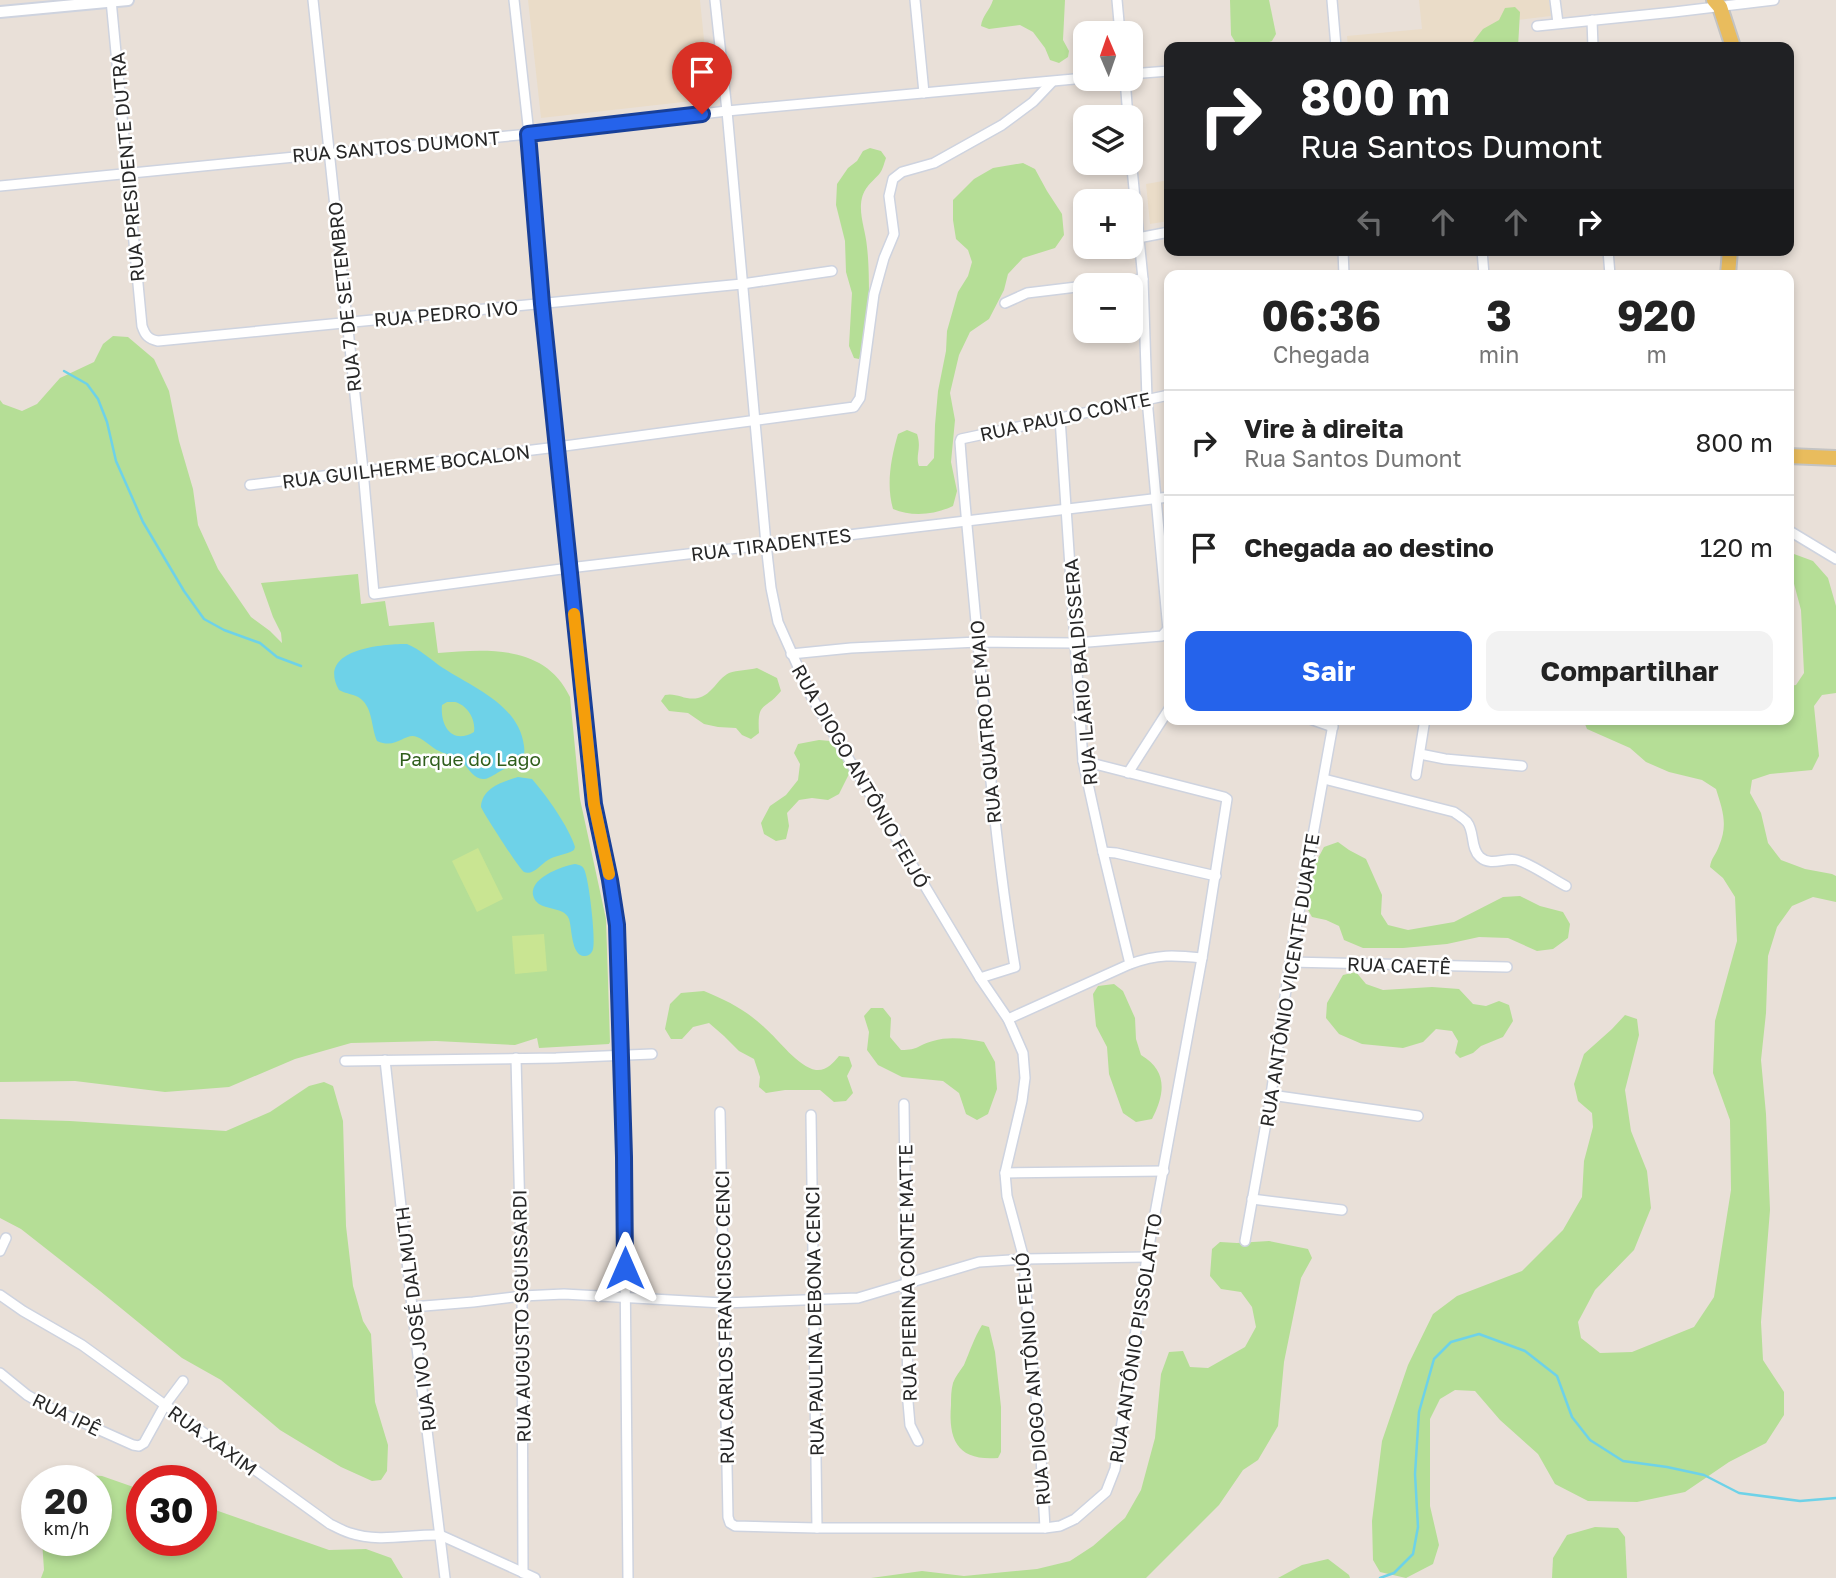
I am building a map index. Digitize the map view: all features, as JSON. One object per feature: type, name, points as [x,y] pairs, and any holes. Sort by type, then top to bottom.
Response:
[{"type":"main road","points":[[1718,2],[1731,42]]},
{"type":"main road","points":[[1794,456],[1836,458]]},
{"type":"main road","points":[[1794,461],[1814,458]]},
{"type":"street","points":[[0,12],[128,0]]},
{"type":"street","name":"RUA 7 DE SETEMBRO","points":[[313,0],[374,594]]},
{"type":"street","points":[[514,0],[542,304],[594,804],[617,925],[624,1157],[628,1578]]},
{"type":"street","name":"RUA DIOGO ANTÔNIO FEIJÓ","points":[[715,0],[766,544],[778,622],[811,696],[979,978],[1008,1019],[1023,1053],[1025,1078],[1022,1101],[1005,1173],[1007,1196],[1024,1259],[1029,1336],[1039,1421],[1045,1528]]},
{"type":"street","points":[[915,0],[924,93]]},
{"type":"street","points":[[1117,0],[1120,21]]},
{"type":"street","points":[[1332,0],[1336,42]]},
{"type":"street","points":[[1555,0],[1558,23]]},
{"type":"street","points":[[1537,26],[1718,2],[1774,0]]},
{"type":"street","name":"RUA PRESIDENTE DUTRA","points":[[111,1],[144,334]]},
{"type":"street","points":[[1591,20],[1593,42]]},
{"type":"street","points":[[1143,73],[1164,71]]},
{"type":"street","name":"RUA SANTOS DUMONT","points":[[0,186],[528,134],[727,111],[1073,80]]},
{"type":"street","name":"RUA GUILHERME BOCALON","points":[[250,485],[854,407],[860,398],[874,294],[894,234],[889,196],[894,178],[902,172],[934,163],[1002,125],[1033,102],[1052,82]]},
{"type":"street","points":[[1143,237],[1164,233]]},
{"type":"street","name":"RUA PEDRO IVO","points":[[144,334],[151,340],[158,341],[742,284],[832,271]]},
{"type":"street","points":[[1143,279],[1147,399],[1164,582]]},
{"type":"street","points":[[1005,303],[1027,293],[1073,287]]},
{"type":"street","name":"RUA PAULO CONTE","points":[[961,439],[1164,396]]},
{"type":"street","name":"RUA ILÁRIO BALDISSERA","points":[[1060,418],[1083,761],[1130,964]]},
{"type":"street","name":"RUA QUATRO DE MAIO","points":[[961,439],[991,797],[1015,967],[979,978]]},
{"type":"street","name":"RUA TIRADENTES","points":[[374,594],[766,544],[1164,498]]},
{"type":"street","points":[[1794,534],[1836,559]]},
{"type":"street","points":[[791,654],[851,648],[978,642],[1076,643],[1162,636],[1164,634]]},
{"type":"street","points":[[1083,761],[1128,773],[1164,717]]},
{"type":"street","name":"RUA ANTÔNIO VICENTE DUARTE","points":[[1245,1241],[1290,962],[1334,725]]},
{"type":"street","points":[[1416,775],[1424,725]]},
{"type":"street","points":[[1420,754],[1445,759],[1522,765]]},
{"type":"street","name":"RUA ANTÔNIO PISSOLATTO","points":[[730,1523],[735,1526],[817,1528],[1045,1528],[1060,1526],[1075,1519],[1106,1492],[1115,1469],[1147,1256],[1202,958],[1227,799],[1128,773]]},
{"type":"street","points":[[1324,779],[1454,812],[1468,823],[1474,848],[1485,860],[1520,861],[1566,886]]},
{"type":"street","points":[[1103,852],[1216,876]]},
{"type":"street","points":[[1008,1019],[1149,957],[1170,955],[1202,958]]},
{"type":"street","name":"RUA CAETÊ","points":[[1290,962],[1507,967]]},
{"type":"street","points":[[345,1060],[652,1054]]},
{"type":"street","name":"RUA AUGUSTO SGUISSARDI","points":[[516,1058],[522,1296],[523,1573]]},
{"type":"street","name":"RUA IVO JOSÉ DALMUTH","points":[[385,1060],[445,1578]]},
{"type":"street","points":[[1270,1095],[1418,1115]]},
{"type":"street","name":"RUA PIERINA CONTE MATTE","points":[[904,1104],[908,1402],[910,1426],[918,1441]]},
{"type":"street","name":"RUA CARLOS FRANCISCO CENCI","points":[[720,1112],[730,1523]]},
{"type":"street","name":"RUA PAULINA DEBONA CENCI","points":[[811,1115],[817,1528]]},
{"type":"street","points":[[1005,1173],[1164,1171]]},
{"type":"street","points":[[1252,1199],[1342,1210]]},
{"type":"street","points":[[0,1251],[6,1238]]},
{"type":"street","points":[[412,1307],[564,1294],[723,1303],[858,1298],[979,1262],[1147,1256]]},
{"type":"street","name":"RUA XAXIM","points":[[0,1295],[82,1345],[330,1524],[350,1533],[375,1538],[440,1535]]},
{"type":"street","name":"RUA IPÊ","points":[[0,1373],[27,1395],[46,1406],[133,1445],[144,1443],[165,1405]]},
{"type":"street","points":[[165,1405],[183,1381]]},
{"type":"street","points":[[440,1535],[535,1578]]},
{"type":"shaded area","points":[[528,0],[700,0],[710,99],[541,118]]},
{"type":"shaded area","points":[[1419,0],[1549,0],[1551,16],[1517,20],[1484,42],[1348,42],[1347,36],[1422,29]]},
{"type":"shaded area","points":[[1164,181],[1164,222],[1150,224],[1146,184]]},
{"type":"green space","points":[[993,0],[1065,0],[1063,40],[1069,51],[1068,57],[1059,63],[1050,60],[1033,32],[1020,25],[989,29],[981,26]]},
{"type":"green space","points":[[1230,0],[1269,0],[1276,34],[1272,41],[1235,42],[1231,35]]},
{"type":"green space","points":[[1515,7],[1520,12],[1518,42],[1473,42],[1483,29],[1499,20],[1505,8]]},
{"type":"green space","points":[[870,148],[881,151],[886,158],[881,171],[865,190],[861,204],[869,288],[866,336],[859,359],[854,358],[849,346],[852,293],[846,272],[845,241],[836,205],[837,184],[863,151]]},
{"type":"green space","points":[[1023,163],[1035,169],[1062,214],[1064,235],[1055,248],[1023,258],[1008,274],[1004,290],[989,319],[970,332],[959,355],[950,393],[955,420],[951,462],[957,491],[953,506],[923,514],[893,509],[890,472],[898,434],[907,430],[917,434],[919,466],[927,466],[934,458],[938,391],[947,331],[958,292],[968,276],[972,262],[968,250],[956,239],[953,200],[974,179],[993,168]]},
{"type":"green space","name":"Parque do Lago","points":[[113,336],[128,337],[154,359],[169,391],[179,441],[193,489],[198,525],[218,569],[251,617],[282,643],[281,633],[261,583],[358,574],[361,604],[385,601],[389,626],[434,622],[438,653],[495,651],[513,654],[546,667],[559,680],[570,697],[580,799],[606,919],[609,1044],[539,1048],[537,1038],[515,1045],[436,1041],[351,1043],[295,1059],[229,1087],[165,1092],[75,1081],[0,1082],[0,400],[3,404],[22,411],[37,404],[60,378],[94,362],[103,344]]},
{"type":"green space","points":[[1794,554],[1813,561],[1828,578],[1836,606],[1836,693],[1822,695],[1814,706],[1819,756],[1812,770],[1770,774],[1752,780],[1750,793],[1761,813],[1768,843],[1781,860],[1836,876],[1836,902],[1813,897],[1792,906],[1777,927],[1768,956],[1761,1060],[1770,1210],[1761,1322],[1763,1360],[1784,1392],[1784,1415],[1766,1443],[1729,1462],[1685,1492],[1637,1502],[1588,1501],[1555,1484],[1538,1454],[1500,1420],[1475,1391],[1455,1390],[1440,1399],[1430,1419],[1430,1506],[1439,1545],[1433,1564],[1406,1578],[1380,1572],[1373,1560],[1372,1521],[1382,1441],[1408,1365],[1433,1314],[1457,1296],[1522,1271],[1563,1230],[1582,1197],[1584,1161],[1593,1127],[1592,1113],[1578,1101],[1574,1084],[1584,1054],[1625,1015],[1637,1019],[1639,1035],[1625,1090],[1631,1131],[1647,1171],[1651,1208],[1634,1250],[1595,1290],[1578,1322],[1581,1338],[1600,1353],[1632,1352],[1694,1327],[1714,1297],[1731,1190],[1730,1120],[1713,1073],[1715,1021],[1737,941],[1735,897],[1723,878],[1710,867],[1722,838],[1722,811],[1716,789],[1702,780],[1669,772],[1646,762],[1630,748],[1587,729],[1585,725],[1794,725],[1794,685],[1804,673],[1801,610],[1794,584]]},
{"type":"green space","points":[[757,668],[777,678],[781,691],[761,711],[759,733],[751,739],[736,728],[704,724],[688,713],[669,711],[661,701],[669,694],[698,698],[707,694],[729,673]]},
{"type":"green space","points":[[830,741],[845,759],[850,772],[839,794],[828,800],[799,800],[787,813],[789,826],[786,839],[776,841],[764,834],[761,823],[770,806],[786,795],[798,780],[800,764],[794,753],[798,744]]},
{"type":"green space","points":[[1338,842],[1366,859],[1382,895],[1381,914],[1388,925],[1408,930],[1454,922],[1503,897],[1520,896],[1540,906],[1563,912],[1570,924],[1568,938],[1553,949],[1537,951],[1508,938],[1479,937],[1447,944],[1363,948],[1344,940],[1339,926],[1312,917],[1307,908],[1316,862],[1324,847]]},
{"type":"green space","points":[[478,848],[503,899],[477,912],[452,861]]},
{"type":"green space","points":[[544,934],[547,971],[515,974],[512,936]]},
{"type":"green space","points":[[1356,972],[1366,984],[1383,990],[1432,987],[1459,989],[1473,1004],[1486,1006],[1499,1001],[1509,1005],[1513,1021],[1503,1037],[1460,1058],[1455,1053],[1458,1041],[1452,1031],[1436,1029],[1423,1042],[1403,1048],[1362,1044],[1339,1034],[1326,1018],[1327,1003],[1343,975]]},
{"type":"green space","points":[[1114,984],[1123,991],[1135,1018],[1136,1039],[1141,1055],[1150,1061],[1160,1076],[1160,1101],[1152,1119],[1136,1122],[1123,1113],[1109,1074],[1107,1047],[1096,1026],[1093,994],[1098,986]]},
{"type":"green space","points":[[704,991],[751,1016],[809,1068],[823,1069],[839,1056],[849,1057],[852,1066],[847,1076],[853,1093],[846,1101],[834,1102],[820,1090],[766,1093],[759,1087],[760,1077],[754,1059],[739,1051],[709,1023],[693,1027],[682,1039],[671,1039],[665,1029],[670,1004],[681,993]]},
{"type":"green space","points":[[871,1008],[883,1008],[891,1018],[890,1037],[901,1050],[946,1039],[984,1042],[995,1062],[997,1089],[988,1114],[977,1120],[966,1114],[959,1093],[943,1081],[902,1077],[878,1065],[867,1050],[869,1032],[864,1016]]},
{"type":"green space","points":[[324,1082],[333,1086],[343,1121],[346,1226],[353,1286],[363,1321],[371,1334],[375,1402],[388,1445],[387,1471],[381,1480],[372,1481],[341,1467],[280,1430],[221,1380],[182,1358],[21,1229],[0,1218],[0,1119],[226,1131],[270,1112],[309,1086]]},
{"type":"green space","points":[[1269,1241],[1308,1249],[1312,1258],[1301,1278],[1284,1362],[1278,1426],[1258,1460],[1243,1470],[1219,1505],[1146,1578],[871,1578],[922,1571],[964,1576],[1037,1569],[1070,1561],[1093,1546],[1125,1518],[1141,1490],[1155,1438],[1161,1374],[1169,1352],[1183,1351],[1190,1367],[1208,1368],[1245,1347],[1256,1327],[1252,1307],[1241,1292],[1221,1289],[1210,1276],[1212,1249],[1220,1242]]},
{"type":"green space","points":[[982,1325],[989,1327],[995,1352],[1001,1407],[1001,1452],[998,1458],[974,1456],[965,1452],[954,1439],[952,1429],[953,1383]]},
{"type":"green space","points":[[112,1480],[126,1484],[126,1556],[217,1556],[217,1511],[329,1550],[366,1549],[391,1558],[403,1578],[41,1578],[44,1570],[43,1556],[112,1556]]},
{"type":"green space","points":[[1595,1527],[1618,1528],[1625,1537],[1627,1578],[1552,1578],[1553,1558],[1567,1535]]},
{"type":"green space","points":[[1328,1559],[1350,1578],[1278,1578],[1302,1565]]},
{"type":"water","points":[[407,644],[493,699],[514,719],[524,746],[521,761],[488,778],[480,779],[458,759],[436,750],[417,737],[390,743],[377,741],[365,703],[359,697],[339,690],[334,676],[336,666],[344,657],[355,652],[383,645]],"holes":[[[455,702],[470,713],[474,732],[454,735],[445,726],[442,705]]]},
{"type":"water","points":[[518,777],[532,779],[538,786],[562,821],[575,847],[574,850],[551,858],[527,873],[516,862],[481,807],[489,790]]},
{"type":"water","points":[[575,864],[584,869],[591,909],[594,944],[592,952],[586,956],[577,952],[566,915],[541,905],[534,898],[533,891],[540,879],[562,867]]},
{"type":"waterway","points":[[64,371],[87,384],[98,399],[107,422],[116,461],[143,522],[204,619],[224,630],[260,643],[277,657],[301,666]]},
{"type":"waterway","points":[[1380,1578],[1394,1573],[1413,1554],[1418,1527],[1415,1474],[1419,1412],[1434,1359],[1451,1342],[1479,1334],[1525,1351],[1557,1376],[1572,1417],[1590,1440],[1623,1461],[1704,1475],[1739,1493],[1800,1501],[1836,1498]]},
{"type":"slow traffic","points":[[574,614],[594,804],[609,874]]},
{"type":"route","points":[[625,1268],[617,925],[594,804],[542,304],[528,134],[702,114]]}]
